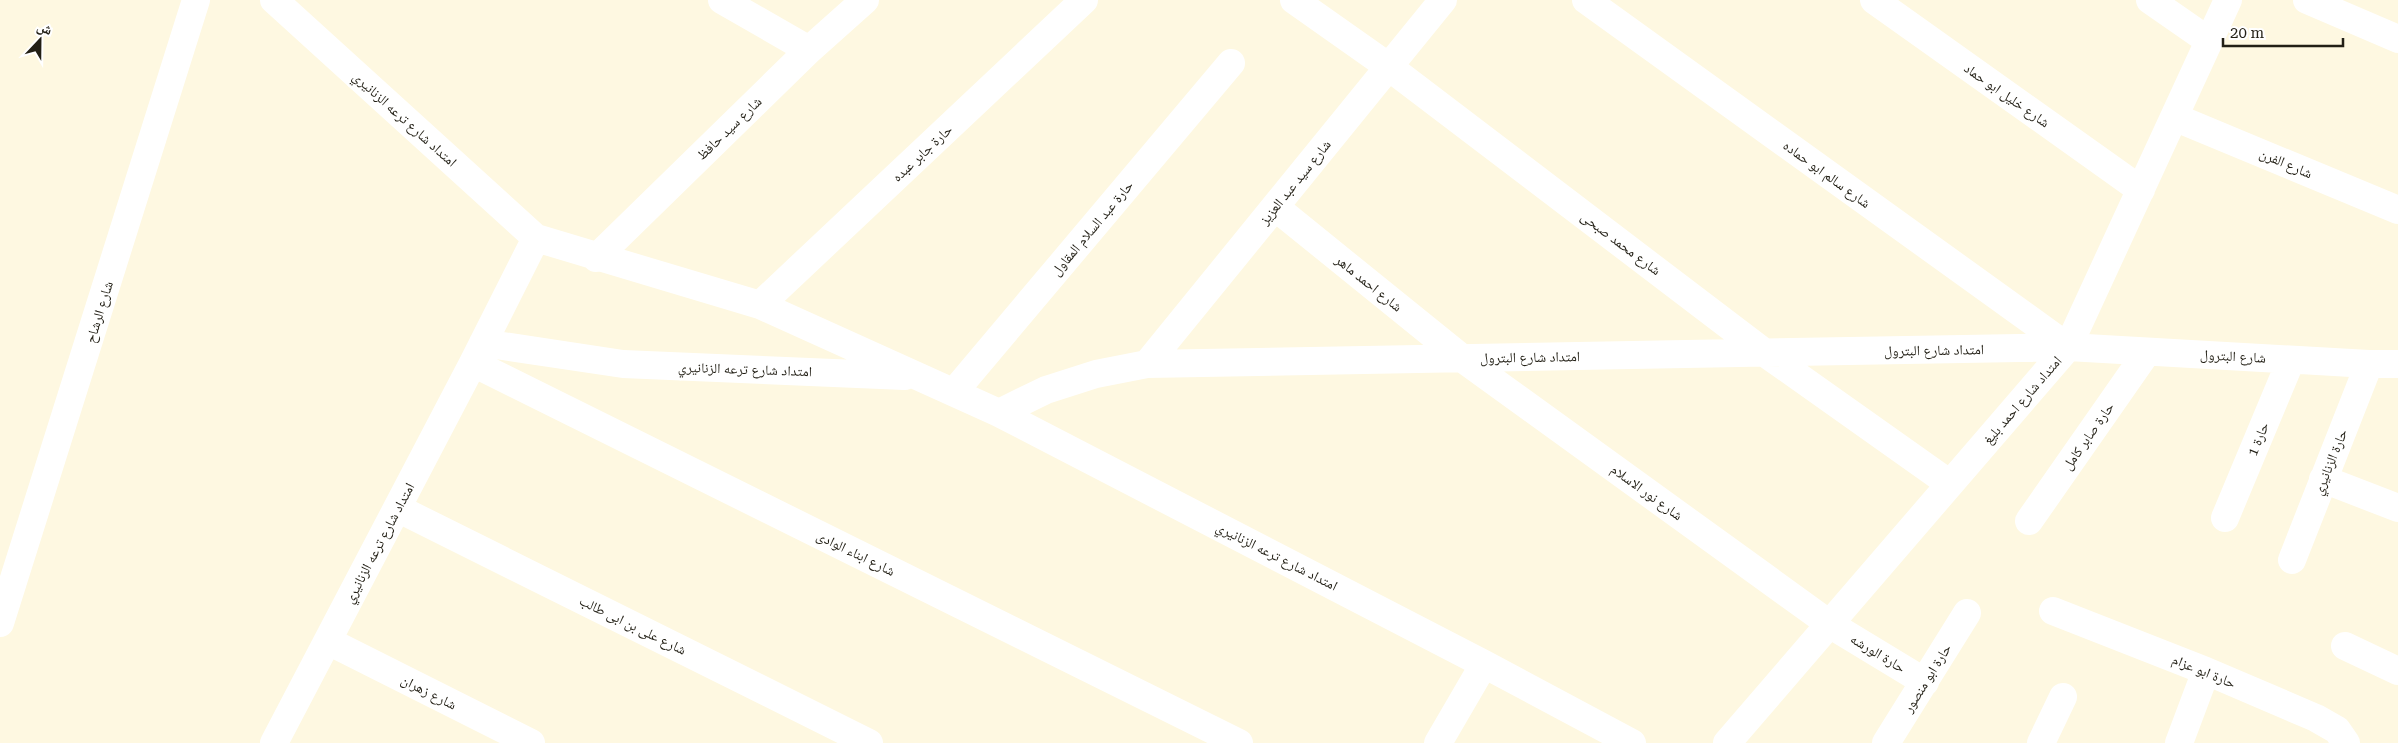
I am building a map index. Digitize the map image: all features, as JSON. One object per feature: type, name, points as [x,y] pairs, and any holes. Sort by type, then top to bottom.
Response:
[{"type":"street","name":"شارع الرشاح","points":[[0,623],[196,0]]},
{"type":"street","name":"امتداد شارع ترعه الزنانيري","points":[[274,0],[536,238],[596,258],[760,305],[954,392],[999,413],[1484,664],[1626,742]]},
{"type":"street","points":[[722,0],[809,50]]},
{"type":"street","name":"شارع سيد حافظ","points":[[596,258],[809,50],[865,0]]},
{"type":"street","name":"حارة جابر عبده","points":[[760,305],[1084,0]]},
{"type":"street","name":"شارع محمد صبحى","points":[[1294,0],[1389,67],[1765,353],[1950,484]]},
{"type":"street","name":"شارع سيد عبد العزيز","points":[[1147,364],[1443,0]]},
{"type":"street","name":"شارع سالم ابو حماده","points":[[1586,0],[2068,347]]},
{"type":"street","name":"شارع خليل ابو حماد","points":[[1874,0],[2141,190]]},
{"type":"street","points":[[2150,0],[2209,41]]},
{"type":"street","name":"امتداد شارع احمد بليغ","points":[[1727,743],[1831,625],[2068,347],[2228,0]]},
{"type":"street","points":[[2307,0],[2398,39]]},
{"type":"street","name":"حارة عبد السلام المقاول","points":[[954,392],[1231,63]]},
{"type":"street","name":"شارع الفرن","points":[[2174,117],[2398,210]]},
{"type":"street","name":"شارع احمد ماهر","points":[[1275,207],[1464,359]]},
{"type":"street","name":"امتداد شارع ترعه الزنانيري","points":[[274,743],[536,238]]},
{"type":"street","name":"شارع البترول","points":[[2068,347],[2291,360],[2398,364]]},
{"type":"street","name":"امتداد شارع البترول","points":[[999,413],[1046,390],[1096,374],[1147,364],[2068,347]]},
{"type":"street","name":"حارة صابر كامل","points":[[2029,521],[2147,352]]},
{"type":"street","name":"امتداد شارع ترعه الزنانيري","points":[[478,353],[623,364],[919,377]]},
{"type":"street","name":"شارع ابناء الوادى","points":[[478,353],[1239,743]]},
{"type":"street","name":"شارع نور الاسلام","points":[[1464,359],[1831,625]]},
{"type":"street","name":"حارة 1","points":[[2225,518],[2291,360]]},
{"type":"street","name":"حارة الزنانيري","points":[[2292,560],[2369,364]]},
{"type":"street","points":[[2324,479],[2398,508]]},
{"type":"street","name":"شارع على بن ابى طالب","points":[[397,508],[869,743]]},
{"type":"street","name":"حارة ابو عزام","points":[[2053,611],[2206,671],[2322,720],[2337,730],[2346,743]]},
{"type":"street","name":"حارة ابو منصور","points":[[1886,743],[1967,613]]},
{"type":"street","name":"حارة الورشه","points":[[1831,625],[1925,682]]},
{"type":"street","name":"شارع زهران","points":[[328,641],[531,743]]},
{"type":"street","points":[[2345,646],[2398,671]]},
{"type":"street","points":[[1438,743],[1484,664]]},
{"type":"street","points":[[2180,743],[2206,671]]},
{"type":"street","points":[[2041,743],[2063,697]]}]
